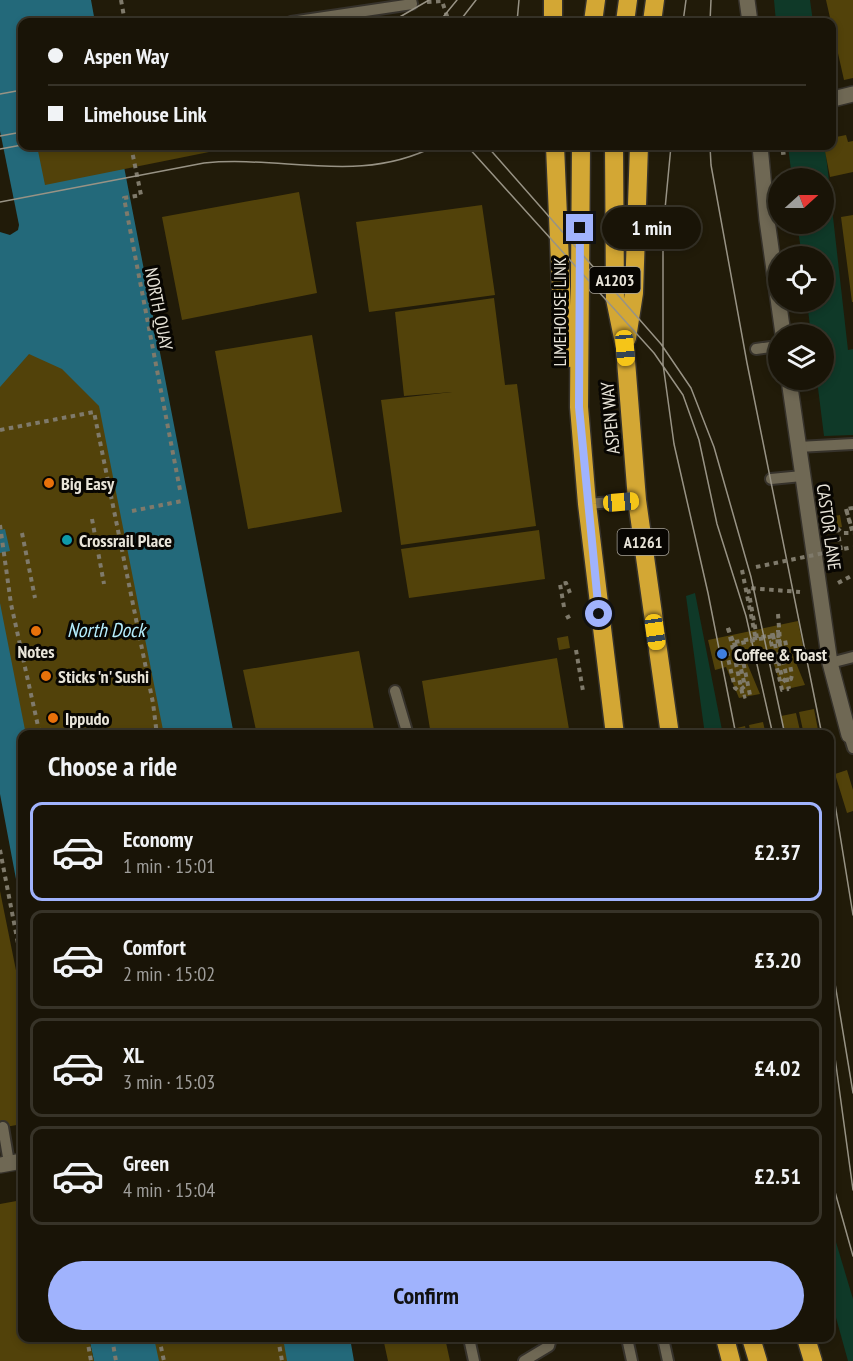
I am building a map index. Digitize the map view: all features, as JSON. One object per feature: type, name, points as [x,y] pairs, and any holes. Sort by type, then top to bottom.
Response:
[{"type":"highway","points":[[553,0],[553,18]]},
{"type":"highway","points":[[594,18],[596,0]]},
{"type":"highway","points":[[626,18],[628,0]]},
{"type":"highway","points":[[653,18],[655,0]]},
{"type":"highway","name":"A1261","points":[[555,150],[562,310],[579,407]]},
{"type":"highway","name":"LIMEHOUSE LINK","points":[[579,407],[581,150]]},
{"type":"highway","name":"A1203","points":[[614,150],[615,299],[625,348]]},
{"type":"highway","name":"A1261","points":[[625,348],[634,292],[639,150]]},
{"type":"highway","name":"ASPEN WAY","points":[[625,348],[637,500],[669,730]]},
{"type":"highway","name":"ASPEN WAY","points":[[579,407],[587,504],[614,730]]},
{"type":"highway","points":[[726,1342],[731,1361]]},
{"type":"highway","points":[[752,1342],[758,1361]]},
{"type":"highway","points":[[807,1342],[813,1361]]},
{"type":"street","points":[[747,0],[749,18]]},
{"type":"street","points":[[836,98],[853,94]]},
{"type":"street","points":[[760,150],[782,324]]},
{"type":"street","name":"CASTOR LANE","points":[[790,390],[830,663],[851,741]]},
{"type":"lane","points":[[315,18],[412,2]]},
{"type":"lane","points":[[756,349],[768,347]]},
{"type":"lane","points":[[798,447],[853,444]]},
{"type":"lane","points":[[771,479],[802,476]]},
{"type":"lane","points":[[587,504],[637,500]]},
{"type":"lane","points":[[830,663],[853,657]]},
{"type":"lane","points":[[395,691],[407,730]]},
{"type":"lane","points":[[3,1127],[11,1163]]},
{"type":"lane","points":[[470,1342],[474,1361]]},
{"type":"lane","points":[[524,1361],[549,1346],[550,1342]]},
{"type":"lane","points":[[628,1342],[632,1361]]},
{"type":"lane","points":[[664,1342],[668,1361]]},
{"type":"path","points":[[121,0],[124,18]]},
{"type":"path","points":[[412,2],[442,1],[447,18]]},
{"type":"path","name":"NORTH QUAY","points":[[132,150],[141,195],[123,198],[180,490]]},
{"type":"path","points":[[781,153],[790,150]]},
{"type":"path","points":[[0,430],[94,412],[153,703],[156,730]]},
{"type":"path","points":[[132,511],[182,501]]},
{"type":"path","points":[[853,508],[846,509],[851,526],[853,526]]},
{"type":"path","points":[[841,549],[837,528],[842,533],[853,533],[846,509],[853,508]]},
{"type":"path","points":[[92,519],[104,584]]},
{"type":"path","points":[[0,525],[11,604],[38,730]]},
{"type":"path","points":[[22,533],[35,598]]},
{"type":"path","points":[[756,567],[853,547]]},
{"type":"path","points":[[742,570],[757,639]]},
{"type":"path","points":[[831,586],[853,575]]},
{"type":"path","points":[[564,607],[560,584],[566,583],[570,593]]},
{"type":"path","points":[[757,639],[748,588],[803,591]]},
{"type":"path","points":[[776,635],[789,689],[782,690],[771,642],[780,641],[785,640],[792,675],[791,679],[786,682],[782,678],[776,635],[778,614],[780,641]]},
{"type":"path","points":[[566,618],[572,615]]},
{"type":"path","points":[[734,644],[743,697],[750,695],[741,651],[736,652],[728,654],[735,688],[739,691],[745,686],[734,644],[728,628],[736,652]]},
{"type":"path","points":[[734,644],[776,635]]},
{"type":"path","points":[[576,650],[583,691]]},
{"type":"path","points":[[0,850],[18,935]]},
{"type":"path","points":[[88,1342],[91,1361]]},
{"type":"path","points":[[113,1342],[116,1361]]},
{"type":"path","points":[[160,1342],[164,1361]]},
{"type":"path","points":[[279,1342],[282,1361]]},
{"type":"green space","points":[[774,0],[810,0],[812,18],[776,18]]},
{"type":"green space","points":[[788,150],[825,150],[827,168],[791,168]]},
{"type":"green space","points":[[834,226],[848,350],[853,349],[853,435],[824,436],[818,390],[834,390],[834,324],[810,324],[808,312],[834,312],[834,246],[800,246],[799,234],[834,234]]},
{"type":"green space","points":[[695,593],[722,730],[704,730],[686,596]]},
{"type":"green space","points":[[834,1235],[853,1299],[853,1361],[848,1361],[834,1310]]},
{"type":"water","name":"North Dock","points":[[0,0],[91,0],[94,18],[18,18],[18,150],[121,150],[233,730],[18,730],[18,890],[0,794]]},
{"type":"water","points":[[90,1342],[351,1342],[354,1361],[94,1361]]},
{"type":"pier","points":[[0,131],[19,225],[18,230],[10,235],[0,232]]},
{"type":"building","points":[[826,0],[853,0],[853,78],[844,80],[836,44],[836,18],[830,18]]},
{"type":"building","points":[[846,135],[848,142],[853,141],[853,172],[834,176],[834,168],[828,168],[825,150],[836,150],[836,137]]},
{"type":"building","points":[[38,150],[219,150],[45,185]]},
{"type":"building","points":[[299,192],[317,293],[182,320],[162,217]]},
{"type":"building","points":[[482,205],[495,295],[369,312],[356,222]]},
{"type":"building","points":[[853,215],[853,302],[852,302],[841,217]]},
{"type":"building","points":[[494,298],[505,385],[517,384],[536,526],[401,545],[381,400],[452,392],[404,396],[395,312]]},
{"type":"building","points":[[312,335],[342,512],[248,529],[215,351]]},
{"type":"building","name":"Crossrail Place","points":[[29,354],[62,369],[99,406],[163,730],[25,730],[0,603],[0,553],[10,551],[5,529],[0,530],[0,387]]},
{"type":"building","points":[[840,515],[842,527],[831,529],[829,517]]},
{"type":"building","points":[[539,530],[545,579],[409,598],[401,549]]},
{"type":"building","points":[[798,621],[804,651],[792,653],[805,685],[782,690],[772,658],[747,663],[760,694],[739,698],[726,667],[715,670],[708,640]]},
{"type":"building","points":[[568,636],[570,648],[559,650],[557,638]]},
{"type":"building","points":[[359,651],[374,730],[256,730],[243,670]]},
{"type":"building","points":[[557,658],[569,730],[430,730],[422,681]]},
{"type":"building","points":[[814,709],[818,730],[803,730],[799,712]]},
{"type":"building","points":[[796,713],[800,730],[784,730],[781,716]]},
{"type":"building","points":[[763,722],[765,730],[750,730],[749,725]]},
{"type":"building","points":[[745,726],[746,730],[729,730]]},
{"type":"building","points":[[847,770],[853,790],[853,811],[847,813],[835,774]]},
{"type":"building","points":[[0,891],[18,980],[18,1125],[0,1128]]},
{"type":"building","points":[[18,1201],[18,1342],[90,1342],[94,1361],[0,1361],[0,1204]]},
{"type":"building","points":[[155,1342],[284,1342],[287,1361],[159,1361]]},
{"type":"building","points":[[384,1342],[446,1342],[450,1361],[388,1361]]},
{"type":"tram line","points":[[398,18],[429,0]]},
{"type":"tram line","points":[[442,18],[457,0]]},
{"type":"tram line","points":[[462,18],[476,0]]},
{"type":"tram line","points":[[517,18],[519,0]]},
{"type":"tram line","points":[[684,18],[686,0]]},
{"type":"tram line","points":[[710,18],[711,0]]},
{"type":"tram line","points":[[0,94],[18,91]]},
{"type":"tram line","points":[[0,136],[18,133]]},
{"type":"tram line","points":[[0,149],[18,146]]},
{"type":"tram line","points":[[0,202],[204,163],[263,162],[350,166],[378,164],[407,158],[426,150]]},
{"type":"tram line","points":[[471,150],[654,353],[683,395],[699,440],[717,524],[746,616],[772,730]]},
{"type":"tram line","points":[[491,150],[661,344],[691,388],[714,447],[751,577],[784,730]]},
{"type":"tram line","points":[[671,150],[663,230],[663,364],[674,444],[708,593],[735,730]]},
{"type":"tram line","points":[[710,150],[747,363],[821,730]]},
{"type":"tram line","points":[[834,798],[853,915]]},
{"type":"tram line","points":[[834,977],[853,1093]]},
{"type":"tram line","points":[[834,1050],[853,1190]]},
{"type":"tram line","points":[[834,1188],[853,1256]]},
{"type":"place","name":"Big Easy","points":[[49,483]]},
{"type":"place","name":"Crossrail Place","points":[[67,540]]},
{"type":"place","name":"Notes","points":[[36,631]]},
{"type":"place","name":"Coffee & Toast","points":[[722,654]]},
{"type":"place","name":"Sticks 'n' Sushi","points":[[46,676]]},
{"type":"place","name":"Ippudo","points":[[53,718]]},
{"type":"route","points":[[580,228],[579,407],[585,490],[599,614]]}]
